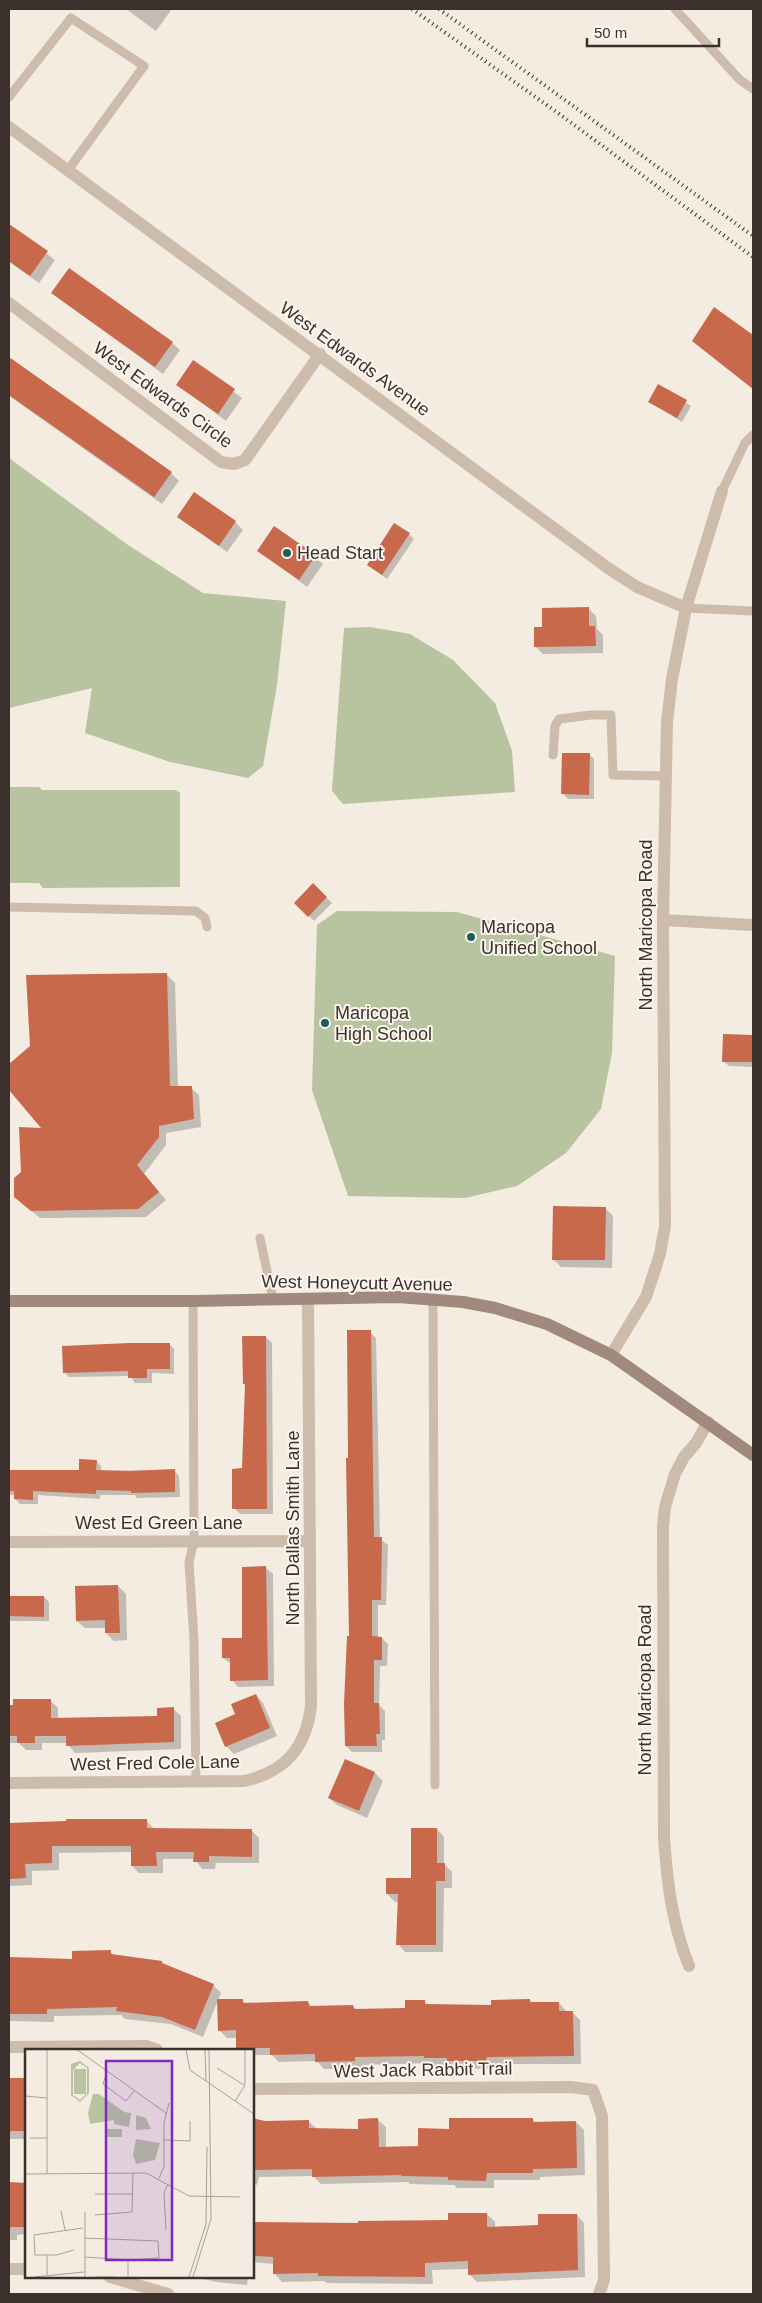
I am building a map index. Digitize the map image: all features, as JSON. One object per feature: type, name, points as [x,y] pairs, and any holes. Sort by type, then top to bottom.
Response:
[{"type":"street","name":"West Edwards Avenue","points":[[9,127],[320,354],[608,568],[637,587],[686,608]]},
{"type":"street","name":"West Edwards Circle","points":[[9,303],[221,462],[234,464],[245,460],[320,354]]},
{"type":"street","name":"North Maricopa Road","points":[[611,1355],[646,1296],[660,1254],[665,1226],[663,920],[667,722],[672,679],[686,608],[722,491]]},
{"type":"street","points":[[663,920],[753,924]]},
{"type":"street","name":"West Honeycutt Avenue","points":[[9,1301],[193,1301],[398,1297],[471,1303],[522,1315],[547,1324],[611,1355],[753,1454]]},
{"type":"street","name":"North Dallas Smith Lane","points":[[294,1754],[305,1734],[311,1706],[308,1299]]},
{"type":"street","name":"North Maricopa Road","points":[[689,1966],[673,1920],[666,1877],[664,1838],[663,1526],[665,1507],[676,1474],[684,1457],[696,1443],[708,1422]]},
{"type":"street","name":"West Ed Green Lane","points":[[9,1542],[310,1541]]},
{"type":"street","name":"West Fred Cole Lane","points":[[9,1783],[244,1780],[258,1778],[274,1770],[294,1754]]},
{"type":"street","points":[[9,2047],[146,2046],[154,2049]]},
{"type":"street","name":"West Jack Rabbit Trail","points":[[254,2090],[571,2086],[593,2090],[602,2116],[604,2280],[598,2294]]},
{"type":"street","points":[[9,2269],[25,2269]]},
{"type":"street","points":[[113,2278],[168,2294]]},
{"type":"lane","points":[[675,9],[740,80],[753,89]]},
{"type":"lane","points":[[9,97],[71,18],[144,66],[68,170]]},
{"type":"lane","points":[[722,491],[745,442],[753,435]]},
{"type":"lane","points":[[686,608],[753,610]]},
{"type":"lane","points":[[553,755],[555,726],[559,720],[591,715],[611,715],[613,775],[665,776]]},
{"type":"lane","points":[[9,907],[196,911],[205,918],[206,927]]},
{"type":"lane","points":[[260,1238],[273,1299]]},
{"type":"lane","points":[[433,1299],[435,1785]]},
{"type":"lane","points":[[193,1301],[194,1541],[189,1562],[194,1640],[196,1781]]},
{"type":"green space","points":[[9,458],[128,545],[203,593],[286,601],[277,685],[263,766],[248,778],[170,762],[85,733],[92,688],[9,708]]},
{"type":"green space","points":[[370,627],[410,634],[453,660],[495,703],[512,751],[515,792],[343,804],[332,791],[344,628]]},
{"type":"green space","points":[[9,787],[39,787],[42,790],[176,790],[180,793],[180,887],[43,888],[39,883],[9,883]]},
{"type":"green space","points":[[337,911],[457,912],[615,956],[612,1053],[601,1109],[566,1153],[517,1186],[465,1198],[348,1196],[312,1090],[317,925]]},
{"type":"building","points":[[9,224],[48,251],[30,276],[9,261]]},
{"type":"building","points":[[69,268],[173,342],[155,367],[51,293]]},
{"type":"building","points":[[714,307],[753,335],[753,389],[692,341]]},
{"type":"building","points":[[9,357],[172,472],[154,497],[9,395]]},
{"type":"building","points":[[193,360],[235,389],[218,414],[176,385]]},
{"type":"building","points":[[658,384],[687,400],[677,418],[648,402]]},
{"type":"building","points":[[194,492],[236,521],[219,546],[177,517]]},
{"type":"building","points":[[394,523],[410,533],[382,575],[367,565]]},
{"type":"building","name":"Head Start","points":[[274,526],[316,555],[299,580],[257,551]]},
{"type":"building","points":[[589,607],[589,626],[595,626],[596,646],[534,647],[534,627],[542,627],[542,608]]},
{"type":"building","points":[[562,753],[590,753],[589,795],[561,794]]},
{"type":"building","points":[[313,883],[327,897],[308,917],[294,903]]},
{"type":"building","points":[[167,973],[170,1086],[192,1086],[194,1119],[159,1126],[159,1137],[137,1165],[159,1192],[138,1209],[31,1211],[14,1197],[14,1178],[21,1172],[19,1127],[41,1128],[9,1090],[9,1064],[30,1046],[26,975]]},
{"type":"building","points":[[723,1034],[753,1035],[753,1062],[722,1062]]},
{"type":"building","points":[[553,1206],[606,1207],[605,1260],[552,1260]]},
{"type":"building","points":[[347,1330],[371,1330],[374,1537],[382,1537],[381,1600],[372,1600],[372,1636],[382,1637],[382,1660],[374,1660],[374,1703],[379,1703],[380,1734],[376,1734],[377,1746],[345,1746],[344,1704],[347,1636],[349,1636],[346,1458],[348,1458]]},
{"type":"building","points":[[242,1336],[266,1336],[267,1509],[232,1509],[232,1469],[242,1468],[245,1384],[243,1384]]},
{"type":"building","points":[[170,1343],[170,1369],[147,1369],[147,1378],[128,1378],[128,1371],[63,1373],[62,1346]]},
{"type":"building","points":[[79,1459],[97,1460],[96,1470],[175,1469],[175,1492],[131,1493],[131,1491],[96,1490],[96,1494],[33,1491],[33,1500],[14,1499],[14,1491],[9,1491],[9,1470],[79,1470]]},
{"type":"building","points":[[266,1566],[268,1680],[230,1681],[230,1658],[222,1658],[222,1638],[242,1638],[242,1567]]},
{"type":"building","points":[[118,1585],[120,1633],[105,1633],[105,1620],[76,1621],[75,1586]]},
{"type":"building","points":[[9,1596],[44,1596],[44,1617],[9,1616]]},
{"type":"building","points":[[256,1694],[270,1728],[225,1747],[215,1723],[235,1714],[231,1704]]},
{"type":"building","points":[[13,1699],[51,1699],[51,1718],[157,1716],[157,1708],[174,1707],[174,1742],[66,1746],[66,1736],[35,1736],[35,1743],[17,1743],[17,1736],[9,1736],[9,1705],[13,1705]]},
{"type":"building","points":[[345,1759],[375,1772],[359,1811],[328,1798]]},
{"type":"building","points":[[66,1819],[147,1819],[147,1828],[252,1829],[252,1857],[209,1856],[209,1862],[193,1862],[194,1852],[156,1852],[157,1866],[131,1866],[131,1846],[52,1846],[52,1863],[25,1864],[26,1878],[9,1879],[9,1823],[66,1821]]},
{"type":"building","points":[[411,1828],[437,1828],[437,1863],[445,1863],[445,1881],[436,1881],[436,1945],[396,1945],[398,1894],[386,1894],[386,1878],[411,1878]]},
{"type":"building","points":[[111,1950],[111,1954],[162,1961],[162,1963],[214,1984],[195,2030],[162,2017],[116,2011],[117,2007],[47,2009],[47,2014],[9,2014],[9,1957],[72,1959],[72,1951]]},
{"type":"building","points":[[217,1999],[243,1999],[243,2003],[308,2001],[309,2006],[353,2005],[354,2009],[405,2008],[405,2000],[425,2000],[425,2004],[491,2005],[491,2000],[530,1999],[530,2002],[559,2002],[559,2011],[573,2011],[574,2056],[487,2057],[486,2061],[447,2061],[447,2058],[424,2058],[424,2056],[355,2057],[355,2061],[315,2062],[315,2054],[270,2055],[270,2048],[236,2048],[236,2030],[218,2031]]},
{"type":"building","points":[[10,2078],[25,2078],[25,2131],[9,2131]]},
{"type":"building","points":[[254,2118],[265,2121],[309,2120],[309,2128],[358,2129],[358,2119],[378,2118],[379,2147],[418,2146],[418,2128],[449,2129],[449,2118],[533,2118],[533,2122],[576,2121],[577,2168],[533,2169],[533,2173],[487,2173],[486,2181],[448,2180],[448,2177],[401,2175],[312,2177],[312,2169],[254,2170]]},
{"type":"building","points":[[9,2182],[25,2183],[25,2227],[9,2227]]},
{"type":"building","points":[[448,2213],[487,2213],[487,2227],[538,2225],[538,2214],[577,2214],[578,2270],[468,2275],[468,2261],[425,2263],[425,2277],[318,2276],[318,2273],[273,2274],[273,2257],[254,2256],[254,2222],[358,2223],[358,2221],[448,2220]]},
{"type":"railway","points":[[412,9],[558,113],[753,257]]},
{"type":"railway","points":[[439,9],[753,236]]},
{"type":"place","name":"Head Start","points":[[287,553]]},
{"type":"place","name":"Maricopa Unified School","points":[[471,937]]},
{"type":"place","name":"Maricopa High School","points":[[325,1023]]}]
